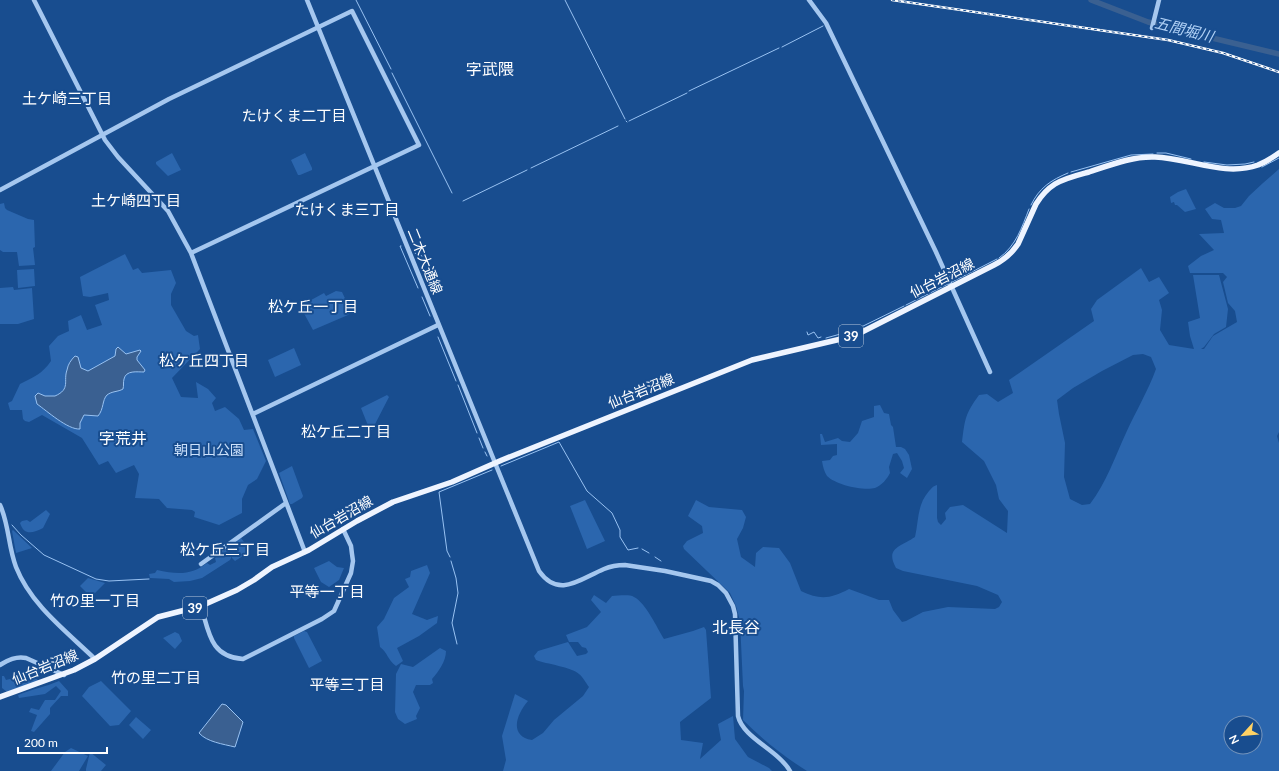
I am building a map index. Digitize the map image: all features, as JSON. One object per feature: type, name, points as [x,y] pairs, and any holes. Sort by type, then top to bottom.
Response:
[{"type":"main road","name":"仙台岩沼線","points":[[0,697],[64,675],[94,659],[158,617],[200,606],[237,590],[272,567],[305,552],[343,529],[393,502],[435,488],[752,360],[841,339],[862,332],[952,287],[999,262],[1011,253],[1018,244],[1040,198],[1052,186],[1063,180],[1110,165],[1142,158],[1156,157],[1213,167],[1238,169],[1257,165],[1279,153]]},
{"type":"street","points":[[34,0],[108,145],[168,211],[191,253],[305,552]]},
{"type":"street","name":"二木大通線","points":[[307,0],[438,325],[543,578],[552,584],[567,586],[604,568],[625,565],[704,579],[714,583],[724,590],[732,602],[735,614],[739,720],[744,728],[782,761],[790,771]]},
{"type":"street","points":[[809,0],[826,23],[936,252],[990,372]]},
{"type":"street","points":[[1152,28],[1159,0]]},
{"type":"street","points":[[0,190],[171,98],[352,11],[419,145],[191,253]]},
{"type":"street","points":[[253,414],[438,325]]},
{"type":"street","points":[[202,564],[286,503]]},
{"type":"street","points":[[0,504],[6,520],[14,560],[20,576],[29,591],[42,609],[94,659]]},
{"type":"street","points":[[200,606],[213,643],[217,649],[225,655],[243,659],[322,619],[334,611],[350,573],[353,561],[351,546],[343,529]]},
{"type":"street","points":[[0,665],[12,659],[21,657],[64,675]]},
{"type":"green space","points":[[172,153],[181,170],[168,176],[156,164],[156,162]]},
{"type":"green space","points":[[305,153],[312,170],[298,175],[291,160]]},
{"type":"green space","points":[[1279,169],[1279,432],[1277,436],[1279,443],[1279,771],[807,771],[781,754],[743,720],[744,691],[740,621],[736,606],[730,593],[684,549],[683,546],[687,541],[703,533],[702,526],[688,516],[696,500],[709,507],[742,510],[746,517],[743,528],[737,539],[741,557],[755,567],[756,553],[763,547],[779,548],[790,563],[801,591],[808,594],[825,597],[836,595],[849,589],[879,600],[889,600],[893,610],[902,622],[923,612],[948,607],[995,609],[999,607],[1002,602],[998,595],[977,586],[903,571],[896,568],[892,556],[893,552],[899,546],[915,537],[922,502],[929,491],[937,485],[937,518],[941,525],[946,519],[945,513],[950,507],[963,505],[1007,533],[1008,511],[999,499],[996,485],[984,461],[962,442],[965,422],[971,407],[979,395],[987,394],[998,402],[1013,393],[1009,380],[1094,321],[1091,309],[1097,300],[1141,268],[1149,282],[1159,277],[1169,293],[1159,300],[1162,310],[1160,330],[1169,345],[1194,349],[1188,322],[1200,318],[1193,275],[1219,275],[1228,309],[1226,327],[1214,334],[1201,349],[1204,349],[1213,336],[1237,322],[1235,311],[1228,303],[1223,282],[1227,277],[1223,273],[1190,273],[1188,266],[1201,256],[1214,250],[1199,234],[1224,233],[1221,220],[1212,219],[1205,209],[1215,203],[1224,208],[1235,208],[1241,206],[1249,196]],"holes":[[[1143,354],[1151,357],[1156,369],[1153,377],[1110,470],[1096,496],[1090,504],[1082,505],[1070,499],[1064,477],[1065,443],[1057,400],[1073,388],[1133,355]]]},
{"type":"green space","points":[[1186,189],[1196,209],[1185,212],[1175,205],[1174,202],[1171,203],[1170,197]]},
{"type":"green space","points":[[4,203],[7,210],[34,220],[35,247],[33,248],[35,265],[19,266],[17,252],[3,252],[0,250],[0,204]]},
{"type":"green space","name":"朝日山公園","points":[[125,254],[133,270],[138,268],[142,273],[171,270],[176,283],[171,294],[171,305],[186,331],[194,336],[198,335],[200,349],[172,378],[181,397],[198,398],[196,382],[208,389],[216,398],[212,403],[215,411],[225,407],[239,419],[244,430],[253,429],[266,461],[257,479],[248,485],[242,499],[242,513],[219,525],[194,517],[195,512],[192,510],[167,508],[159,499],[135,498],[139,474],[134,465],[116,473],[108,461],[99,465],[82,438],[42,415],[29,422],[23,419],[22,410],[10,410],[8,403],[12,401],[20,384],[41,372],[51,361],[49,346],[58,336],[69,331],[68,321],[81,315],[87,330],[102,325],[95,305],[109,300],[108,293],[90,297],[83,296],[80,277]]},
{"type":"green space","points":[[34,269],[35,286],[18,288],[17,270]]},
{"type":"green space","points":[[13,287],[14,290],[32,288],[34,319],[18,324],[0,324],[0,288]]},
{"type":"green space","points":[[336,291],[342,292],[351,311],[348,315],[313,330],[300,306],[324,293],[326,296]]},
{"type":"green space","points":[[294,348],[301,365],[275,377],[268,360]]},
{"type":"green space","points":[[387,395],[389,397],[372,430],[369,428],[361,408]]},
{"type":"green space","points":[[880,405],[884,413],[889,414],[891,425],[893,427],[896,447],[905,449],[909,455],[912,469],[907,478],[900,473],[904,468],[897,453],[893,454],[889,467],[890,473],[886,480],[875,488],[864,489],[843,485],[831,479],[826,474],[822,461],[830,460],[833,456],[837,455],[837,444],[821,445],[820,434],[822,434],[825,442],[838,438],[842,441],[850,442],[858,433],[862,421],[874,417],[874,406]]},
{"type":"green space","points":[[292,466],[303,496],[290,504],[279,473]]},
{"type":"green space","points":[[585,500],[605,541],[587,549],[570,506]]},
{"type":"green space","points":[[46,510],[50,514],[43,528],[32,532],[26,532],[24,530],[20,523],[22,521],[27,520],[30,522]]},
{"type":"green space","points":[[13,530],[32,548],[16,553]]},
{"type":"green space","points":[[241,538],[250,550],[249,552],[235,561],[232,556],[230,560],[202,578],[190,581],[174,582],[169,579],[150,578],[149,574],[155,573],[157,570],[183,573],[195,570],[207,563],[210,565],[216,562],[215,558]]},
{"type":"green space","points":[[329,561],[337,567],[344,568],[339,580],[329,587],[321,582],[314,568]]},
{"type":"green space","points":[[427,565],[430,573],[412,614],[427,620],[438,616],[437,623],[419,636],[397,648],[403,661],[396,666],[380,647],[377,627],[384,619],[394,598],[409,587],[405,579],[410,577],[411,571]]},
{"type":"green space","points":[[88,578],[105,583],[91,597],[80,586]]},
{"type":"green space","points":[[594,595],[606,603],[612,596],[626,595],[634,597],[647,610],[664,639],[704,627],[706,630],[711,698],[680,722],[681,740],[703,743],[700,759],[721,740],[718,724],[733,716],[735,739],[748,757],[772,771],[503,771],[506,760],[502,736],[515,694],[528,701],[520,712],[517,730],[525,738],[532,740],[543,733],[554,720],[583,696],[589,687],[582,677],[576,672],[536,660],[534,656],[538,651],[568,642],[577,656],[588,652],[586,648],[582,647],[578,642],[569,642],[566,635],[587,627],[601,612],[591,600]]},
{"type":"green space","points":[[304,631],[307,632],[322,661],[309,668],[294,638],[294,636]]},
{"type":"green space","points":[[175,632],[179,634],[182,641],[175,649],[163,638]]},
{"type":"green space","points":[[440,648],[446,651],[446,655],[440,669],[432,679],[433,683],[430,685],[416,685],[413,692],[420,708],[416,716],[417,719],[405,724],[398,719],[395,712],[396,674],[401,664],[413,667]]},
{"type":"green space","points":[[30,674],[39,681],[7,692],[2,688],[2,676],[4,676],[6,680]]},
{"type":"green space","points":[[59,681],[68,691],[68,696],[61,696],[50,708],[50,714],[34,732],[31,731],[37,715],[29,712],[31,708],[39,710],[45,700],[55,700],[61,691],[56,686],[45,694],[19,698],[18,695]]},
{"type":"green space","points":[[101,681],[131,711],[119,725],[110,726],[82,696],[89,687]]},
{"type":"green space","points":[[136,717],[151,730],[143,739],[129,725]]},
{"type":"green space","points":[[71,748],[88,756],[79,771],[51,771],[65,752]]},
{"type":"green space","points":[[90,752],[106,765],[101,771],[86,771]]},
{"type":"shaded area","points":[[118,347],[126,354],[140,350],[141,351],[137,357],[137,360],[145,370],[144,372],[132,372],[127,374],[124,379],[123,389],[107,395],[98,416],[84,415],[80,423],[80,429],[64,423],[37,404],[35,396],[38,393],[45,396],[55,396],[63,391],[66,384],[68,366],[75,356],[78,357],[81,368],[88,371],[115,356],[116,349]]},
{"type":"shaded area","points":[[222,704],[226,705],[243,722],[235,747],[211,741],[199,733]]},
{"type":"waterway","points":[[356,0],[391,69]]},
{"type":"waterway","points":[[565,0],[625,119]]},
{"type":"waterway","name":"五間堀川","points":[[1091,0],[1148,22],[1279,54]]},
{"type":"waterway","points":[[782,47],[823,26]]},
{"type":"waterway","points":[[689,91],[779,48]]},
{"type":"waterway","points":[[392,73],[452,193]]},
{"type":"waterway","points":[[629,121],[687,93]]},
{"type":"waterway","points":[[531,168],[618,126]]},
{"type":"waterway","points":[[1157,153],[1166,153],[1191,159]]},
{"type":"waterway","points":[[1071,172],[1131,155],[1153,154]]},
{"type":"waterway","points":[[1262,167],[1279,158]]},
{"type":"waterway","points":[[1204,162],[1227,165],[1254,162]]},
{"type":"waterway","points":[[463,201],[527,170]]},
{"type":"waterway","points":[[1031,205],[1046,185],[1068,173]]},
{"type":"waterway","points":[[999,258],[1014,242],[1029,209]]},
{"type":"waterway","points":[[401,246],[418,288]]},
{"type":"waterway","points":[[415,253],[422,256]]},
{"type":"waterway","points":[[952,282],[997,259]]},
{"type":"waterway","points":[[906,305],[948,284]]},
{"type":"waterway","points":[[422,297],[430,316]]},
{"type":"waterway","points":[[826,338],[855,330],[904,306]]},
{"type":"waterway","points":[[807,332],[808,335],[814,332],[818,338],[821,337]]},
{"type":"waterway","points":[[438,337],[456,381]]},
{"type":"waterway","points":[[458,385],[477,433]]},
{"type":"waterway","points":[[479,438],[483,448]]},
{"type":"waterway","points":[[501,466],[559,442],[587,491],[612,513],[620,530],[620,537],[628,550],[638,548]]},
{"type":"waterway","points":[[485,452],[487,456]]},
{"type":"waterway","points":[[450,557],[447,551],[439,492],[492,470]]},
{"type":"waterway","points":[[12,525],[44,555],[96,579],[109,581],[149,579]]},
{"type":"waterway","points":[[642,549],[649,553]]},
{"type":"waterway","points":[[655,557],[661,561]]},
{"type":"waterway","points":[[451,561],[456,578],[458,593],[452,623],[457,644]]},
{"type":"railway","points":[[892,0],[1168,40],[1223,53],[1279,72]]},
{"type":"district","name":"字武隈","points":[[490,69]]},
{"type":"district","name":"土ケ崎三丁目","points":[[67,99]]},
{"type":"district","name":"たけくま二丁目","points":[[294,116]]},
{"type":"district","name":"土ケ崎四丁目","points":[[136,201]]},
{"type":"district","name":"たけくま三丁目","points":[[347,210]]},
{"type":"district","name":"松ケ丘一丁目","points":[[313,307]]},
{"type":"district","name":"松ケ丘四丁目","points":[[204,361]]},
{"type":"district","name":"松ケ丘二丁目","points":[[346,432]]},
{"type":"district","name":"字荒井","points":[[123,438]]},
{"type":"district","name":"松ケ丘三丁目","points":[[225,550]]},
{"type":"district","name":"平等一丁目","points":[[327,592]]},
{"type":"district","name":"竹の里一丁目","points":[[95,601]]},
{"type":"district","name":"北長谷","points":[[736,627]]},
{"type":"district","name":"竹の里二丁目","points":[[156,678]]},
{"type":"district","name":"平等三丁目","points":[[347,685]]}]
